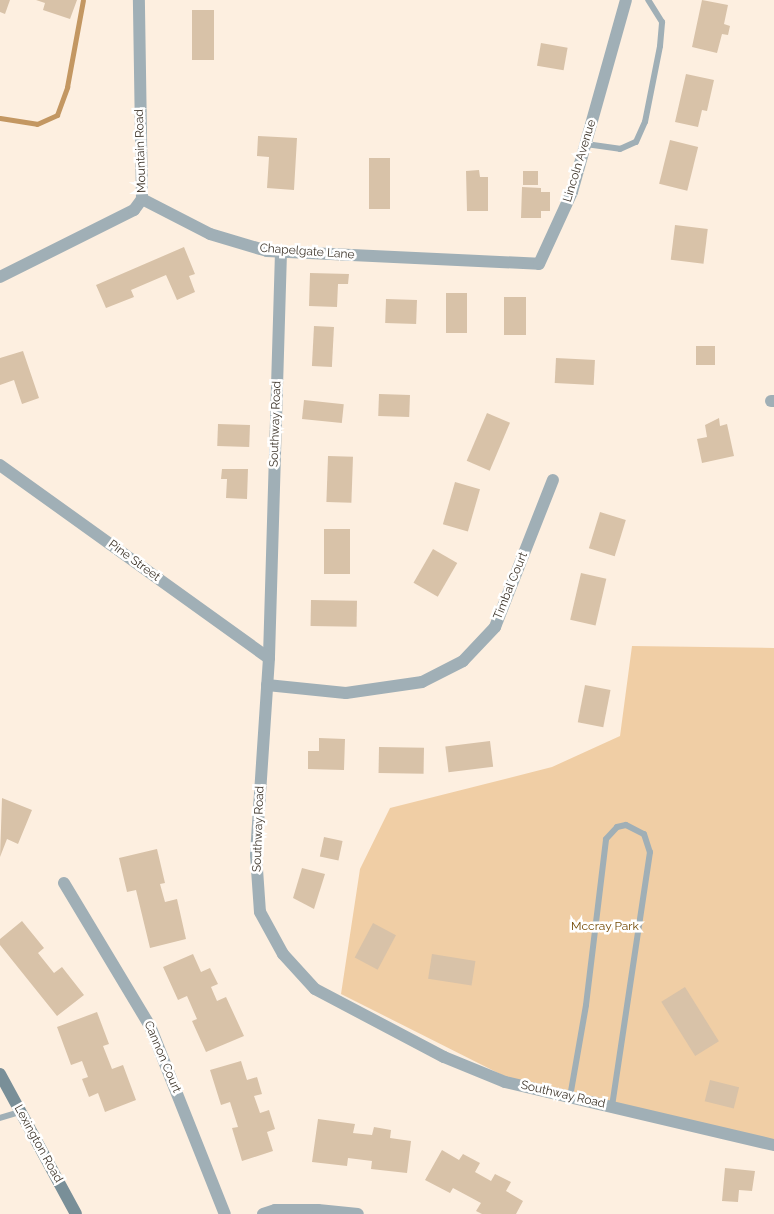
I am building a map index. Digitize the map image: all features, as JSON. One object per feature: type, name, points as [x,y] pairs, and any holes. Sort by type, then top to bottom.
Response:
[{"type":"main road","name":"Lexington Road","points":[[0,1074],[76,1214]]},
{"type":"street","name":"Mountain Road","points":[[0,277],[134,210],[142,199],[140,0]]},
{"type":"street","name":"Lincoln Avenue","points":[[483,261],[539,264],[572,192],[626,0]]},
{"type":"street","name":"Chapelgate Lane","points":[[142,199],[210,234],[252,248],[281,252],[483,261]]},
{"type":"street","name":"Southway Road","points":[[281,252],[269,658],[256,855],[260,912],[283,954],[315,989],[444,1057],[505,1082],[774,1145]]},
{"type":"street","name":"Pine Street","points":[[0,465],[269,658]]},
{"type":"street","name":"Timbal Court","points":[[267,685],[346,692],[422,682],[463,661],[494,627],[553,480]]},
{"type":"street","name":"Cannon Court","points":[[64,883],[150,1026],[224,1214]]},
{"type":"street","points":[[263,1214],[275,1210],[309,1210],[358,1214]]},
{"type":"lane","points":[[586,144],[620,149],[636,142],[645,122],[660,46],[662,22],[648,0]]},
{"type":"lane","points":[[570,1097],[586,1005],[606,839],[617,827],[626,825],[644,834],[650,852],[612,1107]]},
{"type":"lane","points":[[0,1118],[20,1112]]},
{"type":"green space","name":"Mccray Park","points":[[632,646],[774,648],[774,1141],[510,1079],[341,994],[360,869],[390,808],[552,767],[620,736]]},
{"type":"building","points":[[0,0],[10,0],[5,14],[0,12]]},
{"type":"building","points":[[36,0],[77,0],[70,19],[43,10],[45,3]]},
{"type":"building","points":[[702,0],[728,5],[724,24],[730,26],[728,35],[722,34],[717,53],[692,47]]},
{"type":"building","points":[[192,10],[214,10],[214,60],[192,60]]},
{"type":"building","points":[[541,43],[568,48],[564,70],[537,66]]},
{"type":"building","points":[[686,74],[714,80],[707,111],[702,110],[698,127],[675,122]]},
{"type":"building","points":[[258,136],[297,138],[294,190],[267,188],[269,157],[257,156]]},
{"type":"building","points":[[670,140],[698,147],[687,191],[659,184]]},
{"type":"building","points":[[369,158],[390,158],[390,209],[369,209]]},
{"type":"building","points":[[479,170],[480,177],[488,177],[488,211],[467,211],[466,171]]},
{"type":"building","points":[[523,171],[538,171],[538,185],[523,185]]},
{"type":"building","points":[[522,187],[541,188],[541,192],[550,192],[550,211],[541,211],[541,218],[521,218]]},
{"type":"building","points":[[675,225],[708,229],[703,264],[671,260]]},
{"type":"building","points":[[184,247],[195,274],[189,276],[195,292],[177,300],[166,275],[131,290],[134,297],[106,308],[96,285]]},
{"type":"building","points":[[310,273],[349,274],[348,284],[338,284],[337,307],[309,306]]},
{"type":"building","points":[[446,293],[467,293],[467,333],[446,333]]},
{"type":"building","points":[[504,297],[526,297],[526,335],[504,335]]},
{"type":"building","points":[[386,299],[417,300],[416,324],[385,323]]},
{"type":"building","points":[[314,326],[334,327],[332,367],[312,366]]},
{"type":"building","points":[[696,346],[715,346],[715,365],[696,365]]},
{"type":"building","points":[[23,351],[39,398],[22,404],[14,380],[0,385],[0,358]]},
{"type":"building","points":[[556,358],[595,360],[594,385],[555,383]]},
{"type":"building","points":[[379,394],[410,395],[409,417],[378,416]]},
{"type":"building","points":[[304,400],[344,404],[342,423],[302,419]]},
{"type":"building","points":[[487,413],[510,423],[490,471],[467,461]]},
{"type":"building","points":[[719,418],[720,426],[727,424],[734,456],[702,463],[697,439],[707,437],[705,425]]},
{"type":"building","points":[[218,424],[250,425],[249,447],[217,446]]},
{"type":"building","points":[[328,456],[353,457],[351,503],[326,502]]},
{"type":"building","points":[[222,469],[248,469],[247,499],[226,498],[227,479],[221,479]]},
{"type":"building","points":[[455,482],[480,489],[468,531],[443,524]]},
{"type":"building","points":[[600,512],[626,520],[615,556],[589,548]]},
{"type":"building","points":[[324,529],[350,529],[350,574],[324,574]]},
{"type":"building","points":[[433,549],[457,563],[438,597],[414,583]]},
{"type":"building","points":[[581,573],[606,579],[596,626],[570,620]]},
{"type":"building","points":[[311,600],[357,601],[357,627],[311,626]]},
{"type":"building","points":[[585,685],[611,690],[603,727],[578,722]]},
{"type":"building","points":[[319,738],[345,739],[344,770],[308,769],[308,751],[319,751]]},
{"type":"building","points":[[490,741],[493,767],[449,772],[445,746]]},
{"type":"building","points":[[379,747],[424,748],[424,774],[379,773]]},
{"type":"building","points":[[2,798],[32,810],[18,844],[7,839],[0,857]]},
{"type":"building","points":[[324,837],[343,841],[338,861],[320,857]]},
{"type":"building","points":[[157,849],[165,883],[160,884],[165,902],[177,899],[186,939],[150,948],[136,890],[127,892],[119,858]]},
{"type":"building","points":[[302,868],[325,874],[314,909],[293,898]]},
{"type":"building","points":[[22,921],[44,948],[38,953],[54,973],[62,967],[84,995],[57,1016],[0,945],[0,939]]},
{"type":"building","points":[[373,923],[396,935],[378,970],[355,957]]},
{"type":"building","points":[[193,954],[201,972],[210,968],[218,984],[211,987],[217,1001],[226,997],[244,1036],[206,1052],[192,1021],[197,1019],[187,996],[178,1000],[163,967]]},
{"type":"building","points":[[432,954],[475,961],[472,986],[428,979]]},
{"type":"building","points":[[685,987],[719,1041],[695,1056],[661,1002]]},
{"type":"building","points":[[97,1012],[109,1044],[103,1046],[112,1069],[123,1065],[136,1100],[105,1112],[98,1093],[89,1097],[82,1079],[88,1077],[82,1061],[71,1065],[57,1027]]},
{"type":"building","points":[[241,1061],[247,1080],[257,1077],[262,1094],[254,1096],[260,1113],[269,1110],[275,1129],[267,1132],[273,1151],[242,1161],[232,1128],[238,1127],[230,1102],[221,1105],[210,1070]]},
{"type":"building","points":[[710,1080],[739,1087],[734,1109],[705,1101]]},
{"type":"building","points":[[318,1119],[355,1124],[353,1133],[372,1135],[374,1127],[391,1130],[390,1138],[411,1141],[407,1173],[371,1169],[372,1161],[348,1158],[347,1166],[312,1162]]},
{"type":"building","points":[[442,1150],[459,1160],[463,1154],[480,1163],[475,1172],[491,1181],[495,1174],[511,1182],[506,1191],[523,1201],[516,1214],[482,1214],[476,1211],[481,1203],[453,1188],[450,1193],[425,1180]]},
{"type":"building","points":[[725,1168],[755,1171],[752,1191],[739,1190],[738,1202],[722,1201]]},
{"type":"waterway","points":[[0,118],[37,124],[57,115],[67,87],[83,0]]}]
